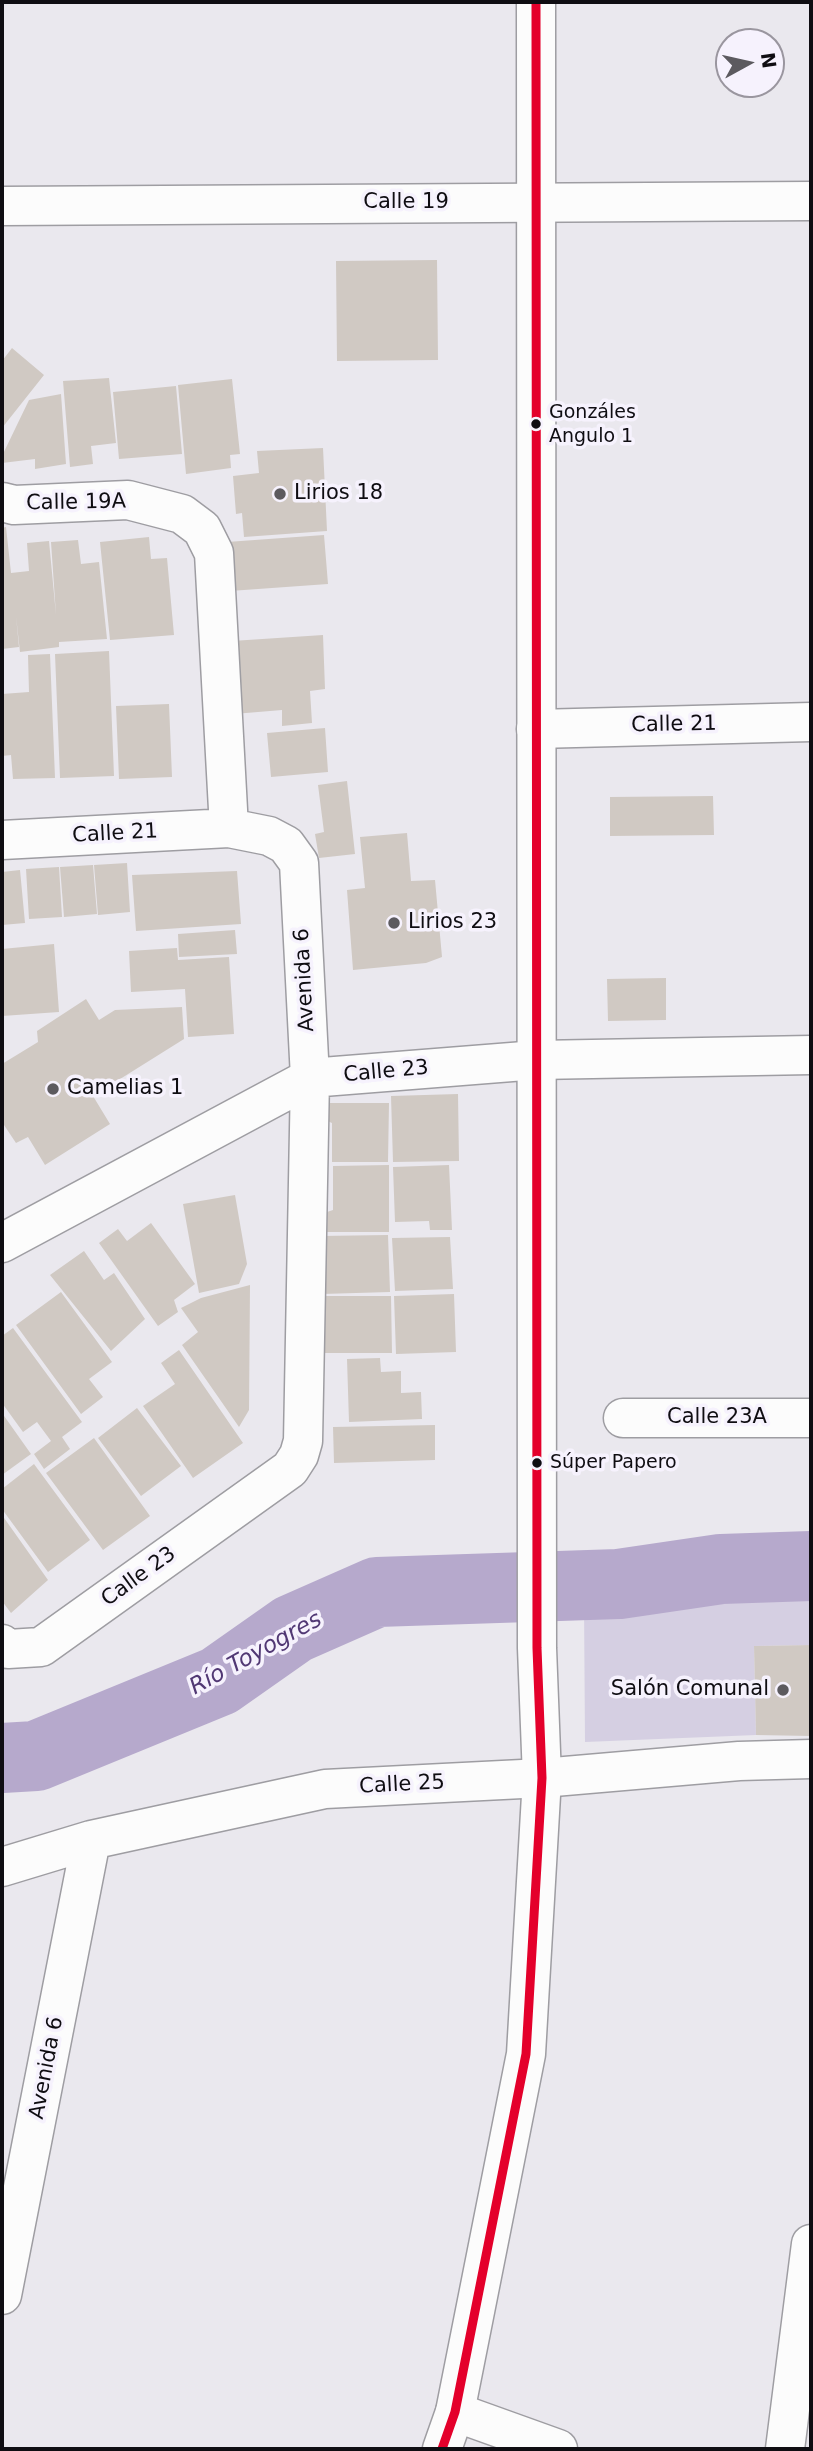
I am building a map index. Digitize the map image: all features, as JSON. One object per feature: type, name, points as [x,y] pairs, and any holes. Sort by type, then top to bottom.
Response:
[{"type":"street","points":[[442,2449],[455,2412],[526,2054],[542,1778],[537,1648],[536,2]]},
{"type":"street","name":"Calle 19","points":[[2,206],[811,201]]},
{"type":"street","name":"Calle 19A","points":[[2,502],[14,505],[128,500],[181,514],[202,529],[214,553],[229,828]]},
{"type":"street","name":"Calle 21","points":[[536,729],[811,722]]},
{"type":"street","name":"Calle 21","points":[[2,839],[229,828]]},
{"type":"street","name":"Avenida 6","points":[[229,828],[269,836],[286,845],[299,863],[310,1078],[303,1441],[299,1455]]},
{"type":"street","name":"Calle 23","points":[[2,1243],[310,1078],[537,1060],[811,1055]]},
{"type":"street","name":"Calle 23A","points":[[623,1418],[811,1418]]},
{"type":"street","name":"Calle 23","points":[[2,1644],[8,1649],[41,1647],[290,1469],[299,1455]]},
{"type":"street","name":"Calle 25","points":[[2,1867],[92,1840],[325,1789],[542,1778],[739,1761],[811,1759]]},
{"type":"street","name":"Avenida 6","points":[[2,2295],[92,1840]]},
{"type":"street","points":[[785,2449],[811,2244]]},
{"type":"street","points":[[455,2412],[558,2449]]},
{"type":"shaded area","points":[[811,1591],[811,1645],[754,1646],[756,1735],[585,1742],[584,1602]]},
{"type":"building","points":[[437,260],[438,360],[337,361],[336,261]]},
{"type":"building","points":[[12,348],[44,375],[2,428],[2,361]]},
{"type":"building","points":[[109,378],[116,443],[91,446],[93,464],[70,467],[63,381]]},
{"type":"building","points":[[232,379],[240,454],[230,455],[231,468],[186,474],[178,385]]},
{"type":"building","points":[[176,386],[182,454],[119,459],[113,392]]},
{"type":"building","points":[[61,394],[66,464],[35,469],[35,459],[2,463],[2,456],[29,400]]},
{"type":"building","name":"Lirios 18","points":[[323,448],[327,531],[244,537],[242,513],[236,514],[233,476],[259,473],[257,451]]},
{"type":"building","points":[[6,527],[11,573],[29,571],[27,543],[49,541],[56,615],[51,542],[78,540],[81,564],[99,562],[107,639],[59,642],[59,647],[20,652],[16,616],[19,647],[2,649],[2,528]]},
{"type":"building","points":[[324,535],[328,584],[230,591],[227,542]]},
{"type":"building","points":[[149,537],[151,559],[167,558],[174,635],[110,640],[100,542]]},
{"type":"building","points":[[323,635],[325,689],[310,691],[312,723],[282,726],[282,710],[234,714],[232,641]]},
{"type":"building","points":[[109,651],[114,776],[60,778],[55,654]]},
{"type":"building","points":[[50,654],[55,778],[13,779],[11,755],[2,756],[2,694],[29,692],[28,655]]},
{"type":"building","points":[[169,704],[172,777],[119,779],[116,706]]},
{"type":"building","points":[[325,728],[328,772],[271,777],[267,733]]},
{"type":"building","points":[[347,781],[355,854],[319,858],[315,834],[324,832],[318,785]]},
{"type":"building","points":[[713,796],[714,835],[610,836],[610,797]]},
{"type":"building","name":"Lirios 23","points":[[407,833],[411,881],[435,880],[442,957],[426,963],[353,970],[347,890],[365,888],[360,837]]},
{"type":"building","points":[[127,863],[130,912],[98,915],[94,865]]},
{"type":"building","points":[[93,865],[97,914],[64,917],[60,867]]},
{"type":"building","points":[[59,867],[62,917],[29,919],[26,869]]},
{"type":"building","points":[[20,870],[25,923],[2,925],[2,872]]},
{"type":"building","points":[[237,871],[241,924],[136,931],[132,875]]},
{"type":"building","points":[[235,930],[237,954],[179,957],[178,934]]},
{"type":"building","points":[[54,944],[59,1012],[2,1016],[2,949]]},
{"type":"building","points":[[177,948],[178,960],[229,957],[234,1034],[188,1037],[185,989],[131,992],[129,951]]},
{"type":"building","points":[[666,978],[666,1020],[608,1021],[607,979]]},
{"type":"building","name":"Camelias 1","points":[[86,999],[99,1020],[115,1010],[182,1007],[184,1039],[93,1096],[110,1124],[45,1165],[28,1137],[16,1143],[2,1122],[2,1064],[38,1042],[37,1031]]},
{"type":"building","points":[[458,1094],[459,1161],[393,1162],[391,1096]]},
{"type":"building","points":[[325,1103],[389,1103],[388,1162],[332,1162],[332,1123],[325,1120]]},
{"type":"building","points":[[389,1165],[389,1232],[327,1232],[327,1212],[333,1210],[333,1166]]},
{"type":"building","points":[[449,1165],[452,1230],[430,1230],[429,1221],[395,1222],[393,1167]]},
{"type":"building","points":[[235,1195],[247,1264],[239,1284],[199,1293],[183,1204]]},
{"type":"building","points":[[151,1223],[195,1284],[174,1300],[178,1312],[158,1326],[99,1243],[118,1229],[127,1241]]},
{"type":"building","points":[[388,1235],[390,1292],[322,1294],[320,1236]]},
{"type":"building","points":[[450,1237],[453,1289],[395,1291],[392,1238]]},
{"type":"building","points":[[84,1251],[104,1280],[114,1273],[145,1319],[111,1351],[50,1275]]},
{"type":"building","points":[[250,1285],[249,1410],[239,1427],[182,1345],[198,1332],[181,1308],[201,1298]]},
{"type":"building","points":[[61,1292],[112,1362],[89,1379],[103,1397],[81,1414],[16,1325]]},
{"type":"building","points":[[454,1294],[456,1352],[396,1354],[394,1296]]},
{"type":"building","points":[[321,1296],[391,1296],[392,1353],[321,1353]]},
{"type":"building","points":[[13,1328],[82,1422],[62,1437],[70,1449],[44,1469],[34,1454],[51,1441],[37,1422],[23,1432],[2,1403],[2,1336]]},
{"type":"building","points":[[179,1350],[243,1443],[193,1478],[143,1406],[175,1384],[161,1363]]},
{"type":"building","points":[[380,1358],[381,1372],[401,1371],[401,1393],[421,1392],[422,1419],[349,1422],[347,1359]]},
{"type":"building","points":[[137,1408],[181,1466],[141,1496],[98,1438]]},
{"type":"building","points":[[2,1413],[31,1454],[2,1475]]},
{"type":"building","points":[[435,1425],[435,1460],[334,1463],[333,1427]]},
{"type":"building","points":[[94,1438],[150,1516],[103,1550],[46,1473]]},
{"type":"building","points":[[34,1464],[90,1540],[48,1572],[2,1509],[2,1489]]},
{"type":"building","points":[[2,1515],[48,1580],[11,1613],[2,1601]]},
{"type":"building","name":"Salón Comunal","points":[[811,1645],[811,1736],[756,1735],[754,1646]]},
{"type":"waterway","name":"Río Toyogres","points":[[2,1758],[36,1756],[219,1681],[293,1629],[377,1592],[619,1584],[721,1569],[811,1566]]},
{"type":"transit line","points":[[442,2449],[455,2412],[526,2054],[542,1778],[537,1648],[536,2]]},
{"type":"place","name":"Gonzáles Angulo 1","points":[[536,424]]},
{"type":"place","name":"Lirios 18","points":[[280,494]]},
{"type":"place","name":"Lirios 23","points":[[394,923]]},
{"type":"place","name":"Camelias 1","points":[[53,1089]]},
{"type":"place","name":"Súper Papero","points":[[537,1463]]},
{"type":"place","name":"Salón Comunal","points":[[783,1690]]}]
